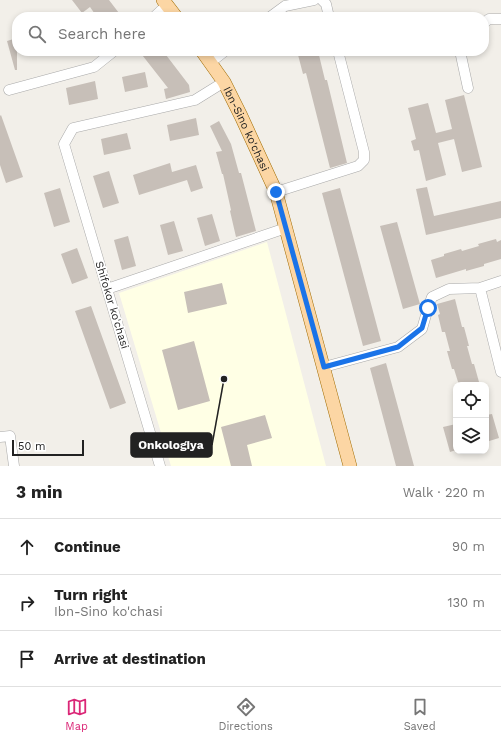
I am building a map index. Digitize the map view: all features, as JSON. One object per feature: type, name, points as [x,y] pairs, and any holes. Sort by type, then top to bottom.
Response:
[{"type":"main road","points":[[165,3],[172,12]]},
{"type":"main road","name":"Ibn-Sino ko'chasi","points":[[206,56],[224,82],[276,192],[350,466]]},
{"type":"street","points":[[275,12],[283,3],[314,0]]},
{"type":"street","points":[[322,0],[326,4],[328,12]]},
{"type":"street","points":[[158,12],[165,3]]},
{"type":"street","points":[[489,18],[501,19]]},
{"type":"street","points":[[9,90],[94,67],[108,56]]},
{"type":"street","points":[[211,62],[219,56]]},
{"type":"street","points":[[276,192],[358,166],[364,160],[364,152],[339,56]]},
{"type":"street","points":[[461,56],[468,88]]},
{"type":"street","name":"Shifokor ko'chasi","points":[[160,466],[64,144],[73,128],[195,100],[224,82]]},
{"type":"street","points":[[107,289],[286,228]]},
{"type":"street","points":[[324,367],[398,347],[422,328],[432,297],[449,289],[480,288],[501,281]]},
{"type":"street","points":[[480,288],[501,372]]},
{"type":"street","points":[[0,438],[10,436],[14,466]]},
{"type":"shaded area","points":[[267,242],[326,466],[171,466],[119,293]]},
{"type":"building","points":[[72,0],[109,0],[118,12],[94,12],[90,7],[81,12]]},
{"type":"building","points":[[12,40],[12,56],[17,56],[17,70],[15,70],[7,41]]},
{"type":"building","points":[[143,56],[167,56],[189,85],[190,92],[166,99],[164,89],[168,88]]},
{"type":"building","points":[[298,56],[319,56],[325,80],[327,80],[347,163],[330,168],[306,73],[303,74]]},
{"type":"building","points":[[145,72],[148,87],[125,92],[122,77]]},
{"type":"building","points":[[95,81],[98,99],[69,105],[66,88]]},
{"type":"building","points":[[464,95],[482,167],[462,172],[454,139],[438,143],[446,175],[426,181],[419,150],[414,151],[411,141],[416,139],[408,108],[428,103],[436,133],[452,129],[445,100]]},
{"type":"building","points":[[1,115],[23,177],[6,183],[0,165]]},
{"type":"building","points":[[196,118],[199,135],[170,141],[167,125]]},
{"type":"building","points":[[219,121],[231,144],[239,173],[241,173],[256,231],[236,237],[223,174],[216,152],[222,151],[210,126]]},
{"type":"building","points":[[127,133],[131,149],[104,155],[101,139]]},
{"type":"building","points":[[170,163],[172,172],[196,165],[203,188],[191,192],[187,180],[139,195],[133,175]]},
{"type":"building","points":[[109,171],[119,203],[103,208],[93,176]]},
{"type":"building","points":[[427,187],[434,216],[501,201],[501,218],[426,235],[416,189]]},
{"type":"building","points":[[60,188],[70,222],[54,227],[44,193]]},
{"type":"building","points":[[340,188],[381,341],[363,346],[322,193]]},
{"type":"building","points":[[212,214],[220,241],[205,246],[197,218]]},
{"type":"building","points":[[174,221],[183,251],[168,255],[160,225]]},
{"type":"building","points":[[397,222],[420,304],[403,309],[380,226]]},
{"type":"building","points":[[128,236],[136,266],[122,270],[114,240]]},
{"type":"building","points":[[496,239],[497,242],[501,240],[501,259],[484,264],[484,266],[466,271],[466,269],[436,278],[431,260],[444,256],[444,254],[461,249],[462,251],[479,246],[478,244]]},
{"type":"building","points":[[77,248],[88,278],[72,284],[61,254]]},
{"type":"building","points":[[222,283],[227,304],[188,313],[184,292]]},
{"type":"building","points":[[455,299],[462,327],[464,327],[469,346],[467,346],[472,364],[474,364],[479,382],[458,382],[454,369],[452,369],[447,351],[450,351],[445,332],[442,332],[437,304]]},
{"type":"building","points":[[91,306],[126,403],[110,409],[75,311]]},
{"type":"building","points":[[194,341],[210,401],[178,410],[162,350]]},
{"type":"building","points":[[386,363],[414,466],[396,466],[370,368]]},
{"type":"building","points":[[489,414],[492,414],[499,438],[489,441],[489,418]]},
{"type":"building","points":[[265,415],[272,438],[247,445],[252,466],[231,466],[221,427]]},
{"type":"building","points":[[453,425],[453,451],[450,452],[443,427]]},
{"type":"place","name":"Onkologiya","points":[[224,379]]},
{"type":"route","points":[[276,192],[324,367],[398,347],[422,328],[428,308]]}]
